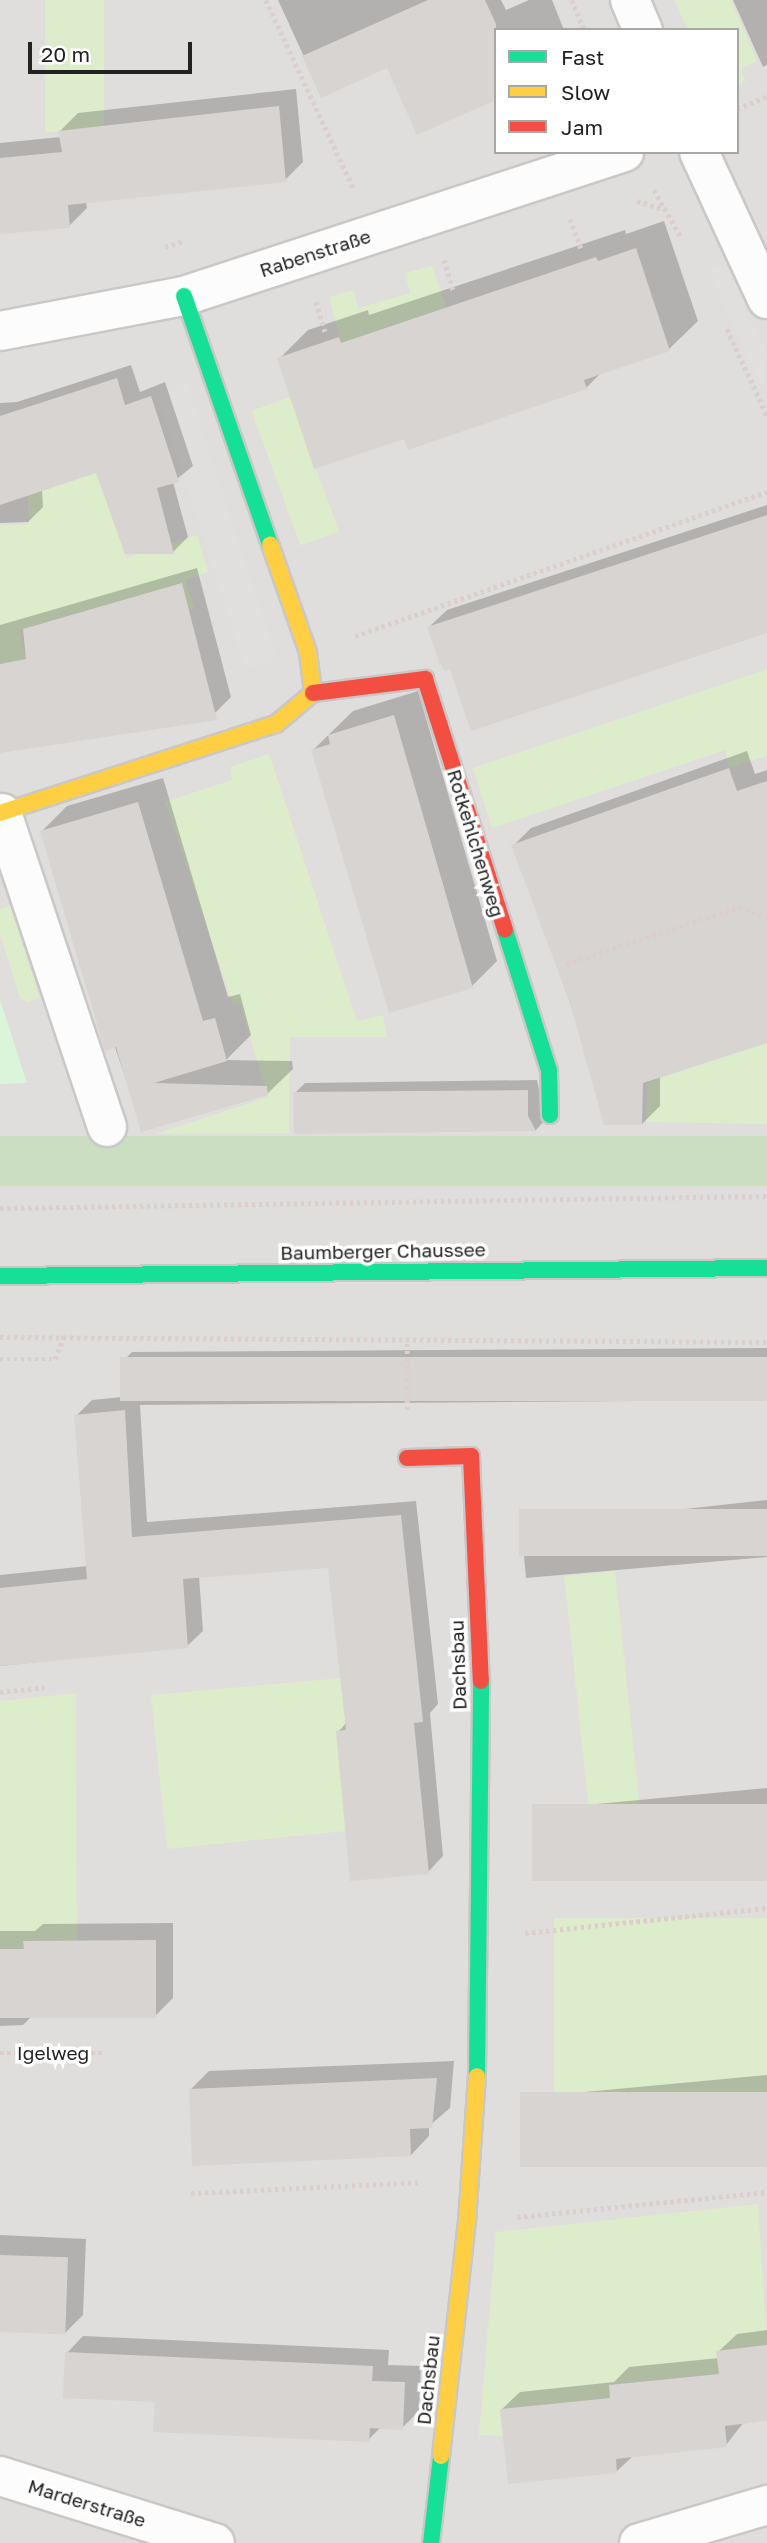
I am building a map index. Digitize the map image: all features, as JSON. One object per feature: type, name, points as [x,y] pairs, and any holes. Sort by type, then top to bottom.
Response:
[{"type":"street","points":[[630,0],[642,28]]},
{"type":"street","name":"Rabenstraße","points":[[0,331],[184,296],[618,154]]},
{"type":"street","points":[[700,154],[767,299]]},
{"type":"street","points":[[107,1127],[1,813],[276,724],[313,693],[308,652],[184,296]]},
{"type":"street","name":"Rotkehlchenweg","points":[[313,693],[425,679],[549,1070],[550,1115]]},
{"type":"street","name":"Baumberger Chaussee","points":[[0,1276],[767,1268]]},
{"type":"street","name":"Dachsbau","points":[[407,1458],[471,1456],[481,1688],[483,1937],[471,2179],[431,2543]]},
{"type":"street","name":"Marderstraße","points":[[0,2476],[215,2543]]},
{"type":"street","points":[[639,2543],[767,2505]]},
{"type":"path","points":[[266,0],[374,233]]},
{"type":"path","points":[[572,0],[583,28]]},
{"type":"path","points":[[739,108],[767,96]]},
{"type":"path","points":[[340,193],[354,189]]},
{"type":"path","points":[[566,207],[581,248]]},
{"type":"path","points":[[161,248],[186,241]]},
{"type":"path","points":[[440,248],[453,290]]},
{"type":"path","points":[[312,291],[325,332]]},
{"type":"path","points":[[308,652],[767,492]]},
{"type":"path","points":[[519,979],[739,907],[767,918]]},
{"type":"path","points":[[0,1208],[767,1196]]},
{"type":"path","points":[[0,1359],[55,1359],[64,1336]]},
{"type":"path","points":[[0,1337],[767,1342]]},
{"type":"path","points":[[407,1341],[407,1458]]},
{"type":"path","points":[[0,1692],[48,1687]]},
{"type":"path","points":[[483,1937],[767,1908]]},
{"type":"path","name":"Igelweg","points":[[0,2053],[105,2053]]},
{"type":"path","points":[[191,2193],[471,2179]]},
{"type":"path","points":[[467,2222],[767,2192]]},
{"type":"shaded area","points":[[0,0],[767,0],[767,2543],[0,2543]]},
{"type":"shaded area","points":[[726,263],[767,352],[764,392],[708,270]]},
{"type":"shaded area","points":[[187,384],[277,660],[246,670],[157,394]]},
{"type":"green space","points":[[45,0],[104,0],[104,132],[45,132]]},
{"type":"green space","points":[[674,0],[731,0],[757,61],[740,69],[746,81],[739,85],[739,28],[687,28]]},
{"type":"green space","points":[[432,266],[446,307],[341,343],[329,297],[353,290],[359,308],[410,293],[405,273]]},
{"type":"green space","points":[[290,397],[339,531],[300,545],[251,411]]},
{"type":"green space","points":[[142,458],[118,534],[126,558],[197,535],[208,572],[185,580],[194,608],[116,634],[66,617],[19,630],[26,659],[0,664],[0,525],[29,524],[27,474],[65,483]]},
{"type":"green space","points":[[767,669],[767,756],[729,768],[725,750],[492,828],[473,768]]},
{"type":"green space","points":[[269,754],[357,1021],[383,1015],[387,1037],[290,1037],[289,1133],[155,1134],[268,1097],[240,1003],[233,1005],[165,802],[232,780],[230,767]]},
{"type":"green space","points":[[10,906],[40,998],[28,1002],[20,998],[0,934],[0,909]]},
{"type":"green space","points":[[0,1000],[27,1083],[0,1084]]},
{"type":"green space","points":[[767,1042],[767,1124],[646,1122],[648,1082]]},
{"type":"green space","points":[[0,1136],[767,1136],[767,1186],[0,1186]]},
{"type":"green space","points":[[615,1571],[641,1816],[590,1821],[564,1576]]},
{"type":"green space","points":[[342,1678],[346,1730],[336,1731],[346,1831],[167,1849],[151,1695]]},
{"type":"green space","points":[[76,1693],[77,1941],[23,1941],[24,1949],[0,1949],[0,1701]]},
{"type":"green space","points":[[554,1918],[767,1918],[767,2092],[554,2092]]},
{"type":"green space","points":[[758,2204],[767,2345],[719,2374],[609,2385],[610,2398],[500,2409],[503,2436],[479,2435],[496,2232]]},
{"type":"building","points":[[428,0],[485,0],[496,24],[494,101],[417,135],[387,68],[321,98],[302,56]]},
{"type":"building","points":[[279,106],[286,182],[68,205],[70,228],[0,234],[0,158],[62,152],[58,131]]},
{"type":"building","points":[[636,248],[670,351],[584,380],[587,389],[408,450],[404,439],[314,469],[277,358],[339,337],[341,343],[596,257],[598,261]]},
{"type":"building","points":[[117,378],[125,405],[151,396],[179,482],[157,488],[174,554],[125,554],[96,473],[0,505],[0,416]]},
{"type":"building","points":[[767,515],[767,633],[471,731],[450,669],[445,671],[439,662],[427,627]]},
{"type":"building","points":[[182,583],[217,720],[0,753],[0,664],[26,659],[23,629]]},
{"type":"building","points":[[394,715],[473,988],[389,1013],[311,750],[330,744],[328,735]]},
{"type":"building","points":[[729,768],[737,791],[767,781],[767,1043],[643,1083],[642,1125],[604,1125],[570,1003],[511,845]]},
{"type":"building","points":[[138,802],[203,1021],[215,1018],[227,1061],[154,1083],[267,1086],[268,1095],[141,1132],[116,1047],[105,1051],[40,831]]},
{"type":"building","points":[[528,1090],[528,1116],[536,1131],[294,1134],[293,1092]]},
{"type":"building","points":[[120,1357],[767,1357],[767,1401],[120,1401]]},
{"type":"building","points":[[125,1410],[132,1537],[401,1515],[423,1722],[414,1723],[429,1874],[350,1881],[336,1731],[346,1730],[328,1568],[183,1579],[188,1648],[0,1666],[0,1588],[87,1579],[74,1415]]},
{"type":"building","points":[[519,1509],[767,1509],[767,1556],[519,1556]]},
{"type":"building","points":[[532,1804],[767,1804],[767,1881],[532,1881]]},
{"type":"building","points":[[156,1940],[156,2018],[0,2018],[0,1949],[24,1949],[23,1941]]},
{"type":"building","points":[[437,2078],[432,2128],[410,2129],[411,2156],[192,2166],[189,2089]]},
{"type":"building","points":[[520,2092],[767,2092],[767,2167],[520,2167]]},
{"type":"building","points":[[0,2255],[68,2257],[65,2334],[0,2332]]},
{"type":"building","points":[[767,2345],[767,2421],[725,2426],[727,2447],[616,2459],[617,2473],[508,2484],[500,2409],[610,2398],[609,2385],[719,2374],[716,2351]]},
{"type":"building","points":[[65,2352],[373,2366],[372,2381],[405,2382],[403,2430],[370,2428],[369,2442],[153,2432],[155,2402],[63,2398]]},
{"type":"traffic: fast","points":[[184,296],[270,544]]},
{"type":"traffic: fast","points":[[505,930],[549,1070],[550,1115]]},
{"type":"traffic: fast","points":[[0,1276],[767,1268]]},
{"type":"traffic: fast","points":[[477,2076],[481,1681]]},
{"type":"traffic: fast","points":[[431,2543],[441,2456]]},
{"type":"traffic: slow","points":[[0,813],[276,724],[313,693],[308,652],[270,544]]},
{"type":"traffic: slow","points":[[441,2456],[467,2222],[477,2076]]},
{"type":"traffic: jam","points":[[313,693],[425,679],[505,930]]},
{"type":"traffic: jam","points":[[407,1458],[471,1456],[481,1681]]}]
